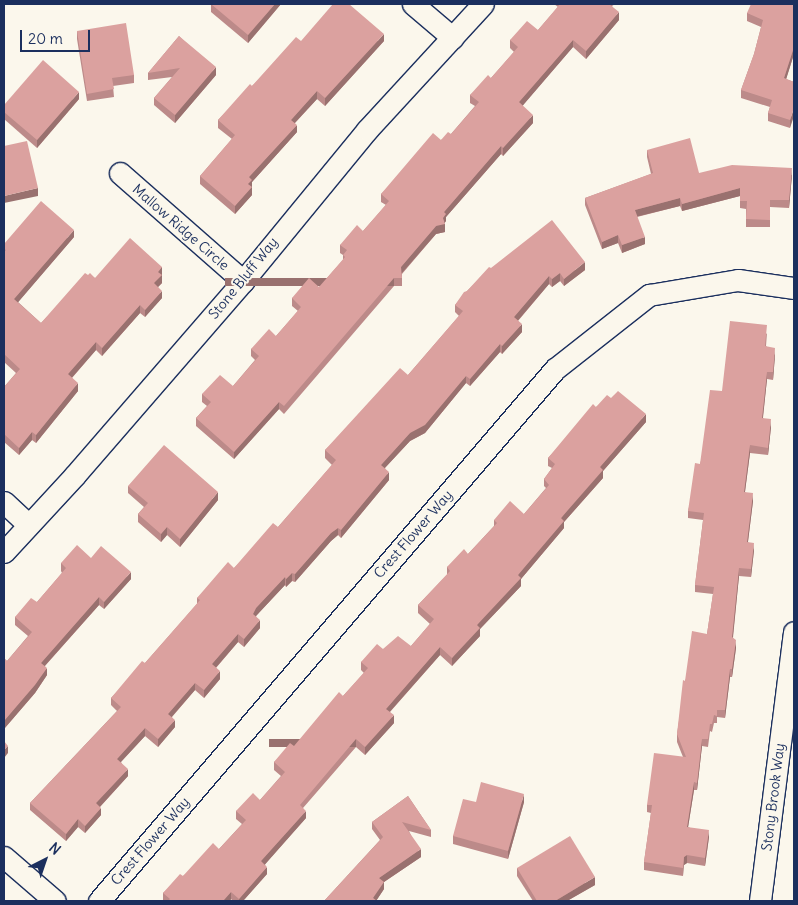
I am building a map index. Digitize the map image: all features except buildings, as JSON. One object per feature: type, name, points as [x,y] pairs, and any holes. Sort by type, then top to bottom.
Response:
[{"type":"street","points":[[413,4],[453,38]]},
{"type":"street","name":"Stone Bluff Way","points":[[4,552],[75,475],[243,281],[367,130],[483,4]]},
{"type":"street","name":"Mallow Ridge Circle","points":[[120,173],[243,281]]},
{"type":"street","name":"Crest Flower Way","points":[[99,901],[555,369],[649,295],[738,280],[794,288]]},
{"type":"street","points":[[4,502],[28,524]]},
{"type":"street","name":"Stony Brook Way","points":[[760,901],[794,632]]},
{"type":"street","points":[[4,856],[55,901]]}]
